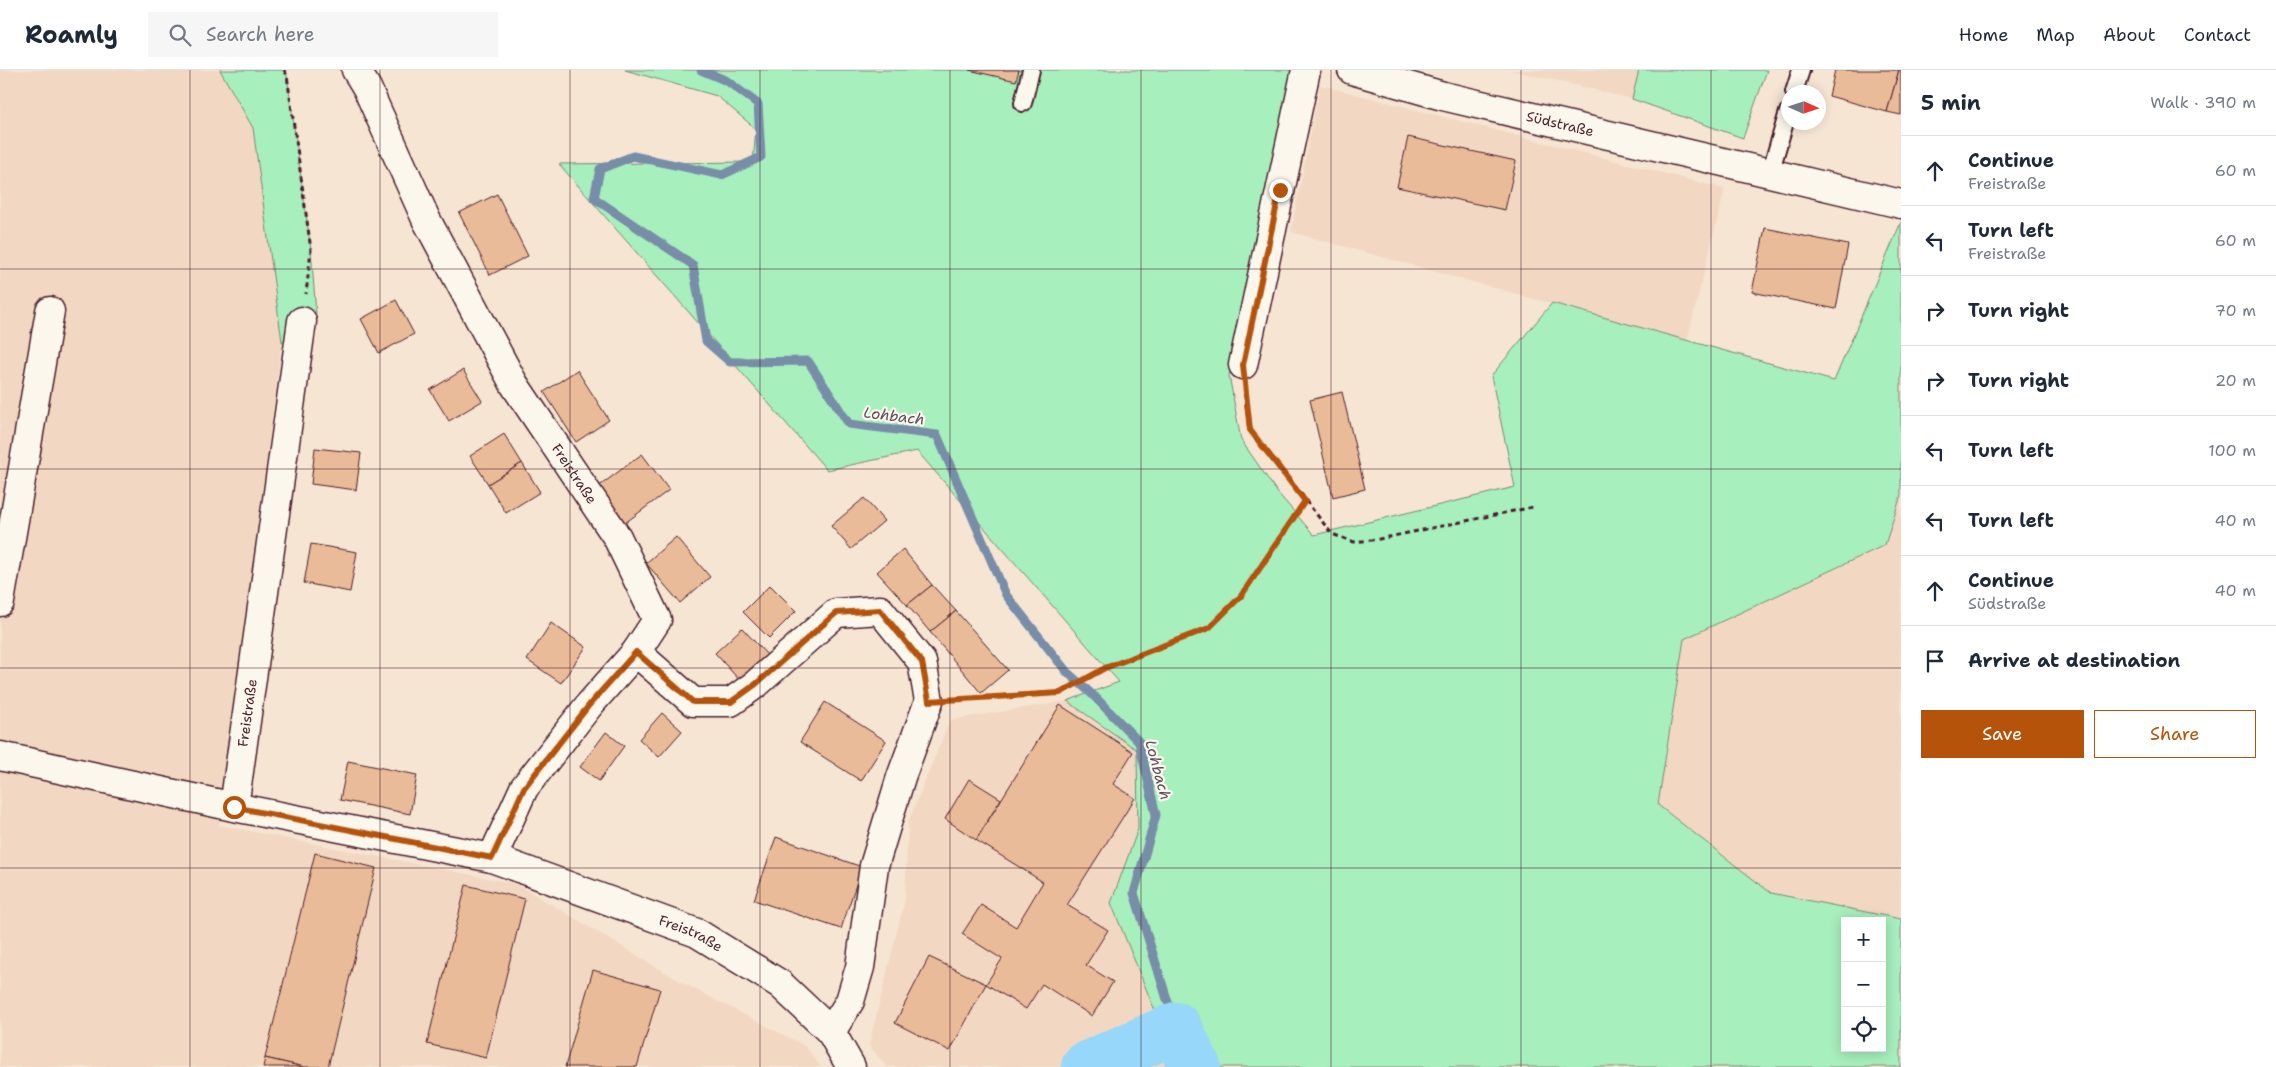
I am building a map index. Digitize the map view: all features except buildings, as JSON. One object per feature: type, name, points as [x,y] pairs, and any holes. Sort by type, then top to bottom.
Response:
[{"type":"street","name":"Freistraße","points":[[356,70],[367,88],[426,219],[514,384],[617,537],[657,620],[636,652],[590,704],[524,788],[492,858]]},
{"type":"street","points":[[1243,365],[1306,70]]},
{"type":"street","name":"Südstraße","points":[[1352,70],[1443,96],[1901,204]]},
{"type":"street","points":[[0,602],[50,311]]},
{"type":"street","name":"Freistraße","points":[[234,807],[302,321]]},
{"type":"street","points":[[636,652],[693,702],[731,702],[756,684],[836,613],[880,610],[922,662],[929,701],[901,777],[874,866],[857,976],[850,1001],[831,1032]]},
{"type":"street","name":"Freistraße","points":[[0,756],[234,807],[492,858],[697,933],[780,984],[831,1032],[851,1067]]},
{"type":"lane","points":[[1023,103],[1031,70]]},
{"type":"lane","points":[[1796,85],[1801,70]]},
{"type":"lane","points":[[1770,173],[1783,130]]},
{"type":"path","points":[[284,70],[287,75],[311,250],[302,321]]},
{"type":"path","points":[[1243,365],[1250,430],[1332,534],[1354,542],[1379,539],[1533,508]]},
{"type":"path","points":[[929,701],[1060,693],[1105,668],[1209,628],[1241,596],[1305,501]]},
{"type":"shaded area","points":[[0,70],[220,70],[253,128],[282,342],[219,825],[517,884],[685,984],[805,1046],[821,1067],[0,1067]]},
{"type":"shaded area","points":[[1511,70],[1639,70],[1632,99]]},
{"type":"shaded area","points":[[1320,85],[1725,189],[1687,341],[1291,232]]},
{"type":"shaded area","points":[[1901,495],[1901,919],[1771,893],[1658,805],[1684,639],[1885,546]]},
{"type":"shaded area","points":[[1067,701],[1137,750],[1138,829],[1111,903],[1178,1067],[887,1067],[869,1045],[905,899],[908,822],[950,720]]},
{"type":"green space","points":[[220,70],[284,70],[287,75],[311,250],[316,314],[282,342],[253,128]]},
{"type":"green space","points":[[625,70],[1292,70],[1229,375],[1241,440],[1277,492],[1314,535],[1515,487],[1491,376],[1552,303],[1834,381],[1901,222],[1901,495],[1885,545],[1684,639],[1658,805],[1771,893],[1901,919],[1901,1067],[1178,1067],[1111,903],[1138,829],[1137,750],[1067,701],[1119,682],[917,451],[827,470],[559,164],[753,162],[756,129],[717,96]]},
{"type":"green space","points":[[1639,70],[1767,70],[1743,138],[1632,99]]},
{"type":"waterway","name":"Lohbach","points":[[701,70],[727,81],[758,104],[761,157],[722,175],[633,156],[600,169],[594,198],[693,265],[706,341],[730,362],[808,361],[849,424],[937,435],[1006,595],[1067,672],[1094,696],[1139,742],[1156,815],[1134,893],[1176,1028]]},
{"type":"waterway","points":[[1087,1067],[1176,1028],[1195,1067]]},
{"type":"route","points":[[234,807],[492,858],[524,788],[590,704],[636,652],[693,702],[731,702],[756,684],[836,613],[880,610],[922,662],[929,701],[1060,693],[1105,668],[1209,628],[1241,596],[1305,501],[1250,430],[1243,365],[1280,190]]}]
